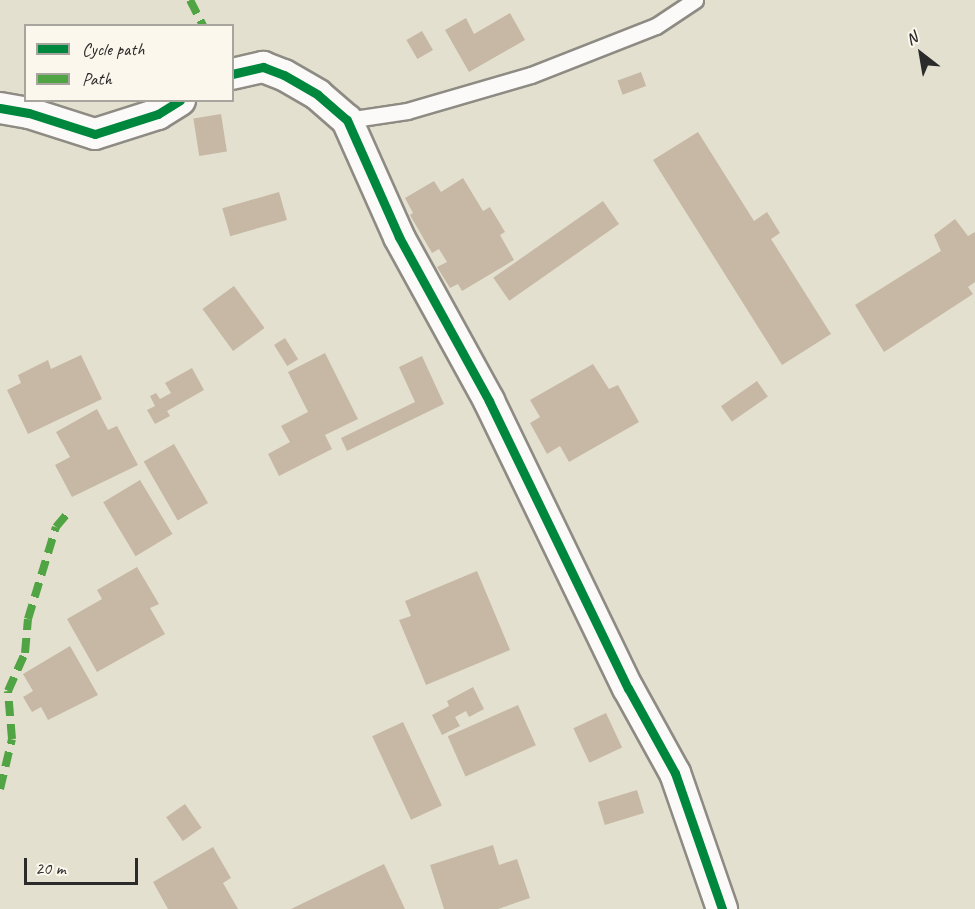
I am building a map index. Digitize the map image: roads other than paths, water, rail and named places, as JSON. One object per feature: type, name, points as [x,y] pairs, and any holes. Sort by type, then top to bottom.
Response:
[{"type":"street","points":[[234,74],[263,67],[284,75],[347,120],[399,237],[489,401],[628,688],[675,773],[722,909]]},
{"type":"street","points":[[0,108],[29,113],[94,134],[158,114],[177,102]]},
{"type":"lane","points":[[347,120],[407,111],[531,75],[656,26],[695,0]]}]
